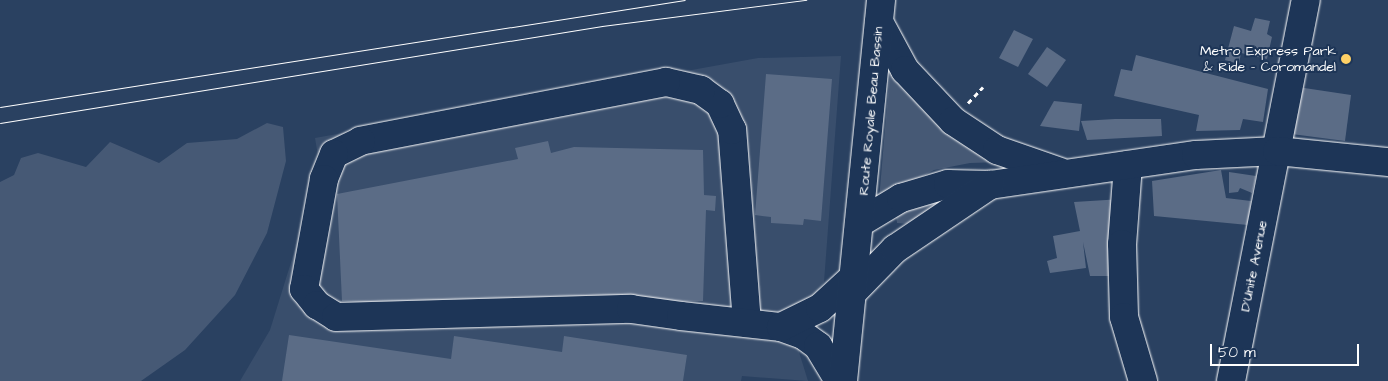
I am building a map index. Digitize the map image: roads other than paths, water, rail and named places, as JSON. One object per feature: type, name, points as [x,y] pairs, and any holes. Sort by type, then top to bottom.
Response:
[{"type":"main road","name":"D'Unite Avenue","points":[[1231,381],[1306,0]]},
{"type":"main road","points":[[880,11],[905,70],[953,121],[997,150],[1065,174]]},
{"type":"main road","name":"Route Royale Beau Bassin","points":[[841,381],[855,283],[880,11]]},
{"type":"main road","points":[[747,323],[732,130],[720,104],[701,90],[666,82],[361,141],[334,154],[324,179],[304,289],[317,305],[336,317],[631,309],[747,323],[781,327],[804,335],[818,346],[841,381]]},
{"type":"main road","points":[[861,222],[901,198],[929,188],[990,184],[1196,155],[1276,151],[1388,162]]},
{"type":"main road","points":[[1128,165],[1122,244],[1124,317],[1143,381]]},
{"type":"main road","points":[[781,327],[820,308],[855,283],[928,224],[990,184]]},
{"type":"main road","points":[[861,222],[897,233],[928,224]]},
{"type":"tram line","points":[[0,107],[685,0]]},
{"type":"tram line","points":[[0,123],[602,26],[806,0]]},
{"type":"place","name":"Metro Express Park & Ride - Coromandel","points":[[1346,59]]}]
